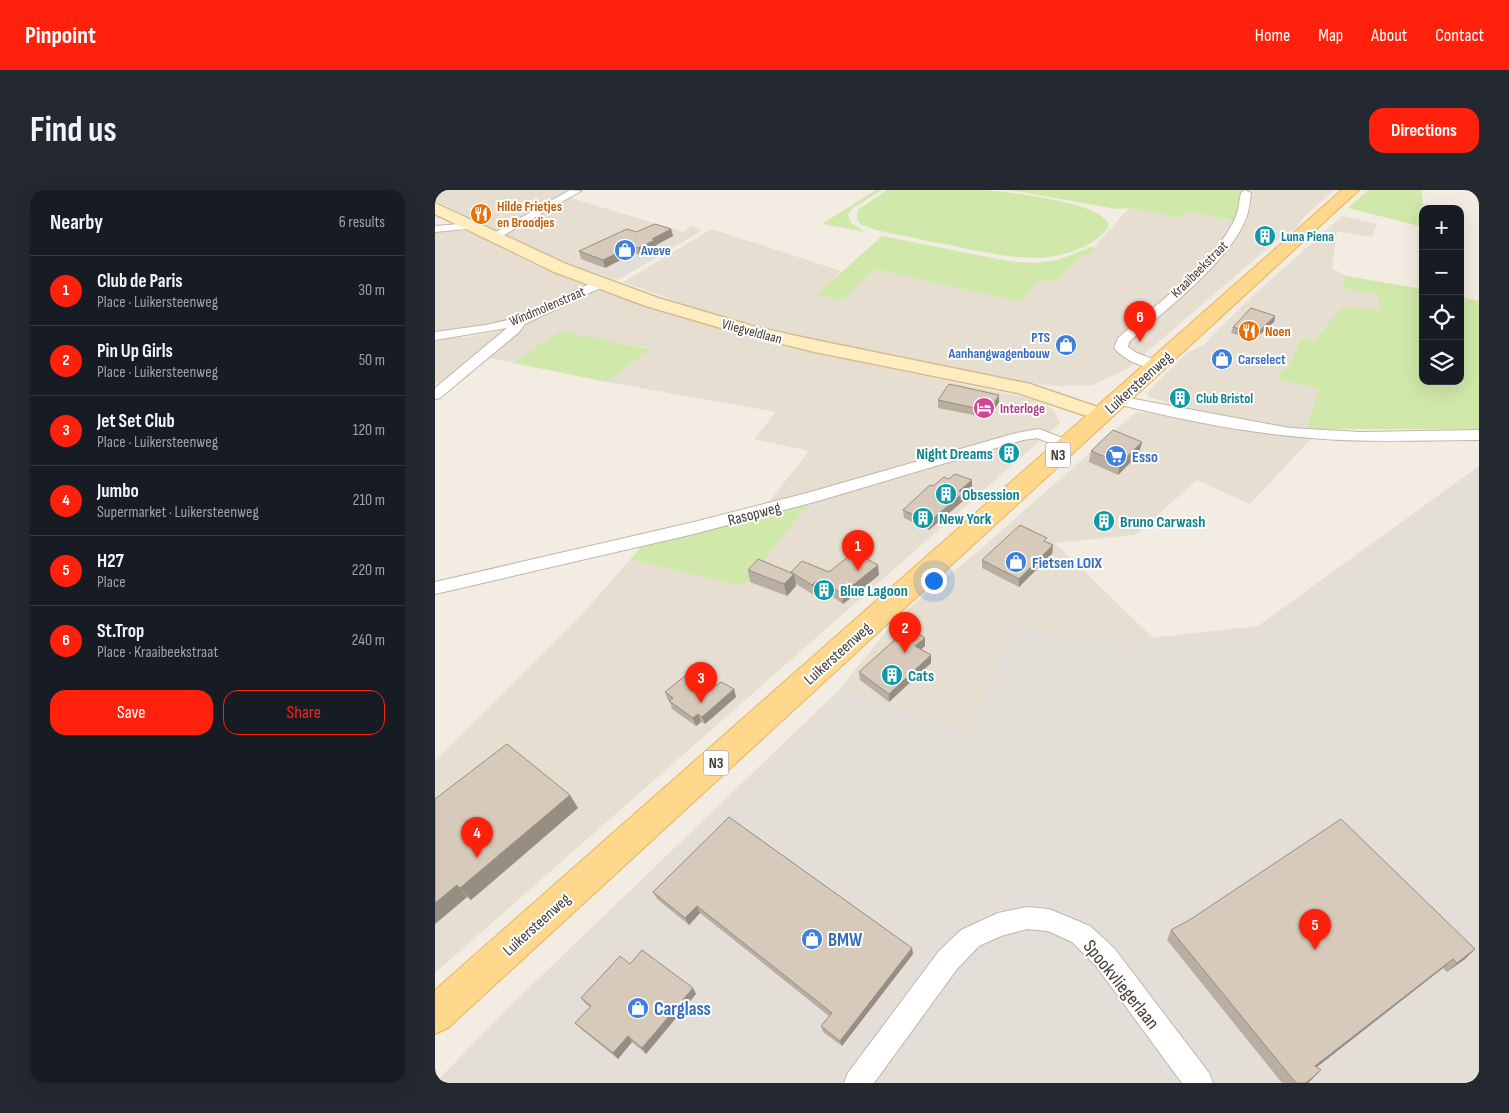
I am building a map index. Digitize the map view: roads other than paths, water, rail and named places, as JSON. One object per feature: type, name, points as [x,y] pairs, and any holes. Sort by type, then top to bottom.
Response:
[{"type":"main road","name":"Luikersteenweg","points":[[435,1015],[1351,190]]},
{"type":"main road","name":"Vliegveldlaan","points":[[435,208],[560,268],[684,312],[781,338],[1110,407]]},
{"type":"street","points":[[493,237],[576,191]]},
{"type":"street","name":"Kraaibeekstraat","points":[[1156,365],[1132,356],[1121,348],[1123,341],[1194,276],[1227,242],[1241,218],[1246,193]]},
{"type":"street","points":[[435,229],[472,226]]},
{"type":"street","name":"Windmolenstraat","points":[[435,336],[486,329],[520,321],[600,283]]},
{"type":"street","points":[[435,395],[514,329],[520,321]]},
{"type":"street","points":[[1110,407],[1291,432],[1328,435],[1479,435]]},
{"type":"street","name":"Rasopweg","points":[[435,588],[694,528],[812,497],[1021,436],[1039,434],[1069,445]]},
{"type":"street","name":"Spookvliegerlaan","points":[[858,1083],[948,960],[970,938],[998,925],[1027,918],[1049,920],[1081,934],[1105,957],[1199,1083]]},
{"type":"place","name":"Hilde Frietjes en Broodjes","points":[[481,214]]},
{"type":"place","name":"Luna Piena","points":[[1265,236]]},
{"type":"place","name":"Aveve","points":[[625,250]]},
{"type":"place","name":"Noen","points":[[1249,331]]},
{"type":"place","name":"St.Trop","points":[[1140,342]]},
{"type":"place","name":"PTS Aanhangwagenbouw","points":[[1066,345]]},
{"type":"place","name":"Carselect","points":[[1222,359]]},
{"type":"place","name":"Club Bristol","points":[[1180,398]]},
{"type":"place","name":"Interloge","points":[[984,408]]},
{"type":"place","name":"Night Dreams","points":[[1009,453]]},
{"type":"place","name":"Esso","points":[[1116,456]]},
{"type":"place","name":"Obsession","points":[[946,494]]},
{"type":"place","name":"New York","points":[[923,518]]},
{"type":"place","name":"Bruno Carwash","points":[[1104,521]]},
{"type":"place","name":"Fietsen LOIX","points":[[1016,562]]},
{"type":"place","name":"Club de Paris","points":[[858,571]]},
{"type":"place","name":"Blue Lagoon","points":[[824,590]]},
{"type":"place","name":"Pin Up Girls","points":[[905,653]]},
{"type":"place","name":"Cats","points":[[892,675]]},
{"type":"place","name":"Jet Set Club","points":[[701,703]]},
{"type":"place","name":"Jumbo","points":[[477,858]]},
{"type":"place","name":"BMW","points":[[812,939]]},
{"type":"place","name":"H27","points":[[1315,950]]},
{"type":"place","name":"Carglass","points":[[638,1008]]}]
